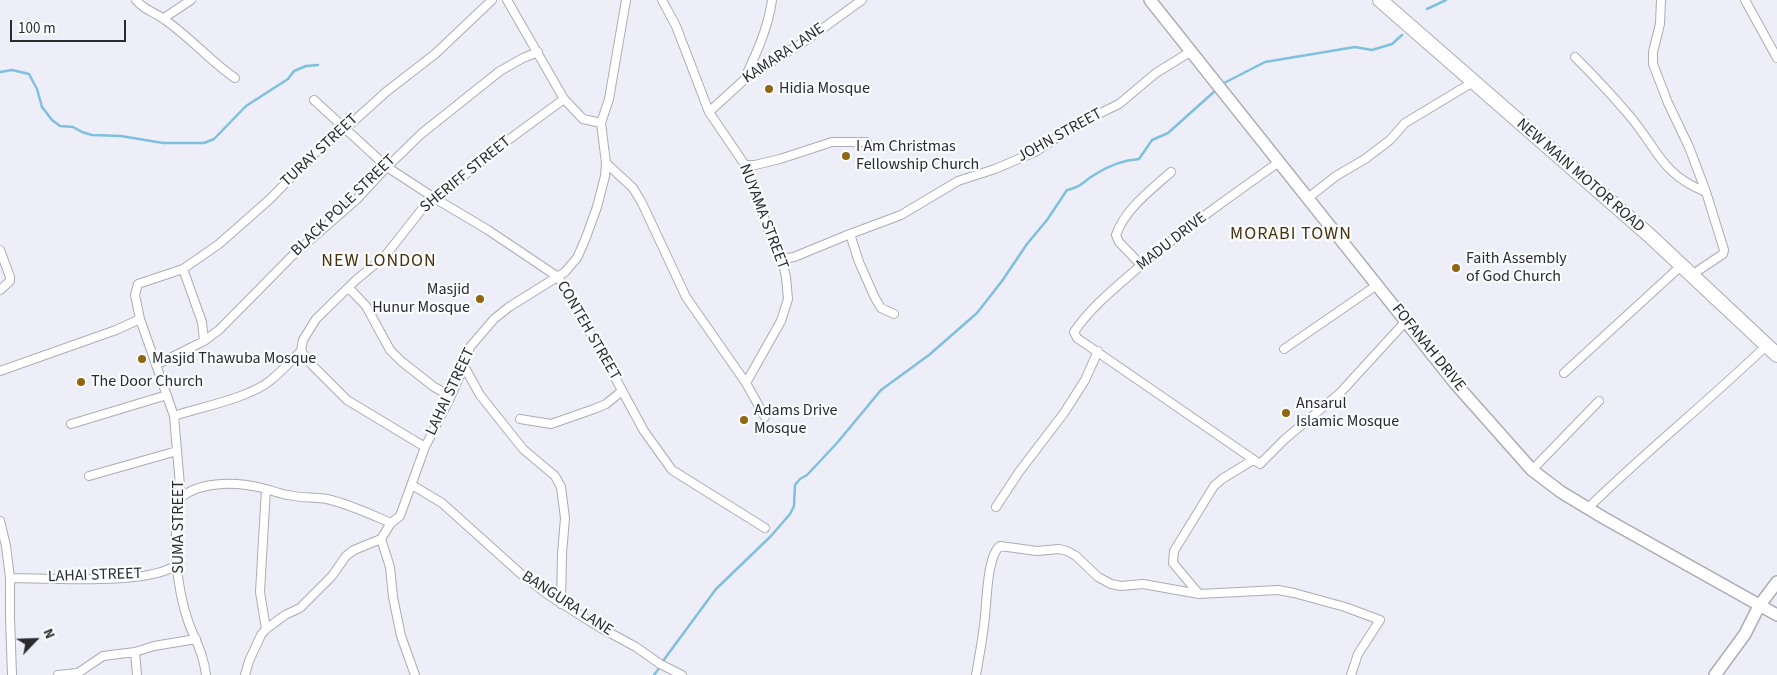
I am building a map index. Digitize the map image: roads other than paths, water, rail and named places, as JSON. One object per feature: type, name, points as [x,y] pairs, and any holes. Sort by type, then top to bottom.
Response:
[{"type":"highway","name":"NEW MAIN MOTOR ROAD","points":[[1380,0],[1774,349]]},
{"type":"highway","name":"NEW MAIN MOTOR ROAD","points":[[1392,0],[1699,270],[1774,349]]},
{"type":"street","points":[[136,0],[143,8],[164,18],[235,78]]},
{"type":"street","name":"TURAY STREET","points":[[138,284],[183,269],[219,244],[270,199],[315,153],[386,92],[435,54],[492,0]]},
{"type":"street","points":[[507,0],[564,99],[583,119],[601,123]]},
{"type":"street","name":"LAHAI STREET","points":[[382,540],[391,523],[400,516],[426,447],[451,396],[470,347],[494,319],[509,307],[558,277],[577,258],[598,207],[605,176],[606,163],[601,123],[610,99],[626,0]]},
{"type":"street","name":"NUYAMA STREET","points":[[662,0],[676,26],[709,112],[745,165],[782,259],[786,277],[788,299],[782,321],[746,383]]},
{"type":"street","points":[[744,80],[770,17],[772,0]]},
{"type":"street","name":"KAMARA LANE","points":[[709,112],[744,80],[808,39],[862,0]]},
{"type":"street","name":"FOFANAH DRIVE","points":[[1150,0],[1478,410],[1532,470],[1561,492],[1588,508],[1777,615]]},
{"type":"street","points":[[1661,0],[1660,24],[1653,52],[1653,64],[1657,77],[1689,147],[1706,192],[1724,252],[1699,270]]},
{"type":"street","points":[[1745,0],[1777,58]]},
{"type":"street","points":[[164,18],[189,2]]},
{"type":"street","name":"BLACK POLE STREET","points":[[156,365],[204,341],[219,330],[298,250],[357,199],[421,134],[500,71],[538,52]]},
{"type":"street","name":"JOHN STREET","points":[[782,259],[794,257],[908,211],[933,194],[958,181],[995,169],[1035,152],[1076,125],[1118,104],[1156,73],[1190,52]]},
{"type":"street","points":[[1575,57],[1630,115],[1671,172],[1690,186],[1706,192]]},
{"type":"street","points":[[1308,198],[1336,176],[1371,155],[1390,140],[1406,123],[1473,82]]},
{"type":"street","name":"SHERIFF STREET","points":[[302,351],[303,340],[316,319],[336,298],[385,256],[426,204],[436,199],[496,149],[564,99]]},
{"type":"street","name":"CONTEH STREET","points":[[314,100],[387,167],[488,230],[558,277],[644,431],[672,470],[765,528]]},
{"type":"street","points":[[745,165],[780,160],[832,142],[867,142]]},
{"type":"street","name":"MADU DRIVE","points":[[1098,351],[1077,338],[1074,332],[1080,322],[1113,289],[1178,234],[1279,162]]},
{"type":"street","points":[[606,163],[633,188],[642,203],[686,297],[746,383],[765,417]]},
{"type":"street","points":[[1141,265],[1116,235],[1120,224],[1140,200],[1171,172]]},
{"type":"street","points":[[850,234],[859,262],[878,303],[881,308],[894,314]]},
{"type":"street","points":[[0,250],[10,276],[10,281],[0,290]]},
{"type":"street","points":[[1564,373],[1682,266]]},
{"type":"street","points":[[183,269],[202,322],[204,341]]},
{"type":"street","name":"SUMA STREET","points":[[138,284],[135,295],[140,319],[174,416],[181,497],[178,510],[177,564],[180,594],[202,654],[206,675]]},
{"type":"street","points":[[1284,349],[1377,285]]},
{"type":"street","points":[[349,288],[369,311],[390,350],[434,387],[451,396]]},
{"type":"street","points":[[0,371],[116,330],[140,319]]},
{"type":"street","points":[[996,507],[1019,472],[1075,397],[1098,351],[1260,464],[1285,439],[1340,393],[1406,321]]},
{"type":"street","points":[[1588,508],[1626,471],[1720,390],[1774,349]]},
{"type":"street","points":[[174,416],[256,389],[270,381],[302,351],[312,365],[348,400],[426,447]]},
{"type":"street","points":[[464,366],[480,394],[523,449],[555,476],[561,487],[565,518],[561,604]]},
{"type":"street","points":[[520,419],[551,424],[606,404],[622,391]]},
{"type":"street","points":[[71,424],[167,395]]},
{"type":"street","points":[[1532,470],[1599,401]]},
{"type":"street","points":[[89,476],[177,451]]},
{"type":"street","points":[[1199,594],[1173,563],[1174,551],[1214,486],[1253,460]]},
{"type":"street","points":[[181,497],[189,491],[216,485],[242,484],[288,495],[326,499],[349,505],[391,523]]},
{"type":"street","name":"BANGURA LANE","points":[[412,485],[442,503],[521,574],[561,604],[636,647],[660,664],[682,675]]},
{"type":"street","points":[[266,489],[260,592],[266,629]]},
{"type":"street","points":[[0,521],[6,546],[10,578],[12,675]]},
{"type":"street","points":[[245,675],[249,661],[261,635],[266,629],[285,615],[300,608],[332,576],[346,556],[354,550],[382,540],[390,567],[393,597],[401,636],[415,675]]},
{"type":"street","points":[[976,675],[990,569],[997,549],[1000,546],[1036,551],[1059,549],[1067,551],[1111,584],[1126,586],[1143,584],[1199,594],[1278,590],[1294,592],[1345,607],[1380,620],[1358,654],[1351,675]]},
{"type":"street","name":"LAHAI STREET","points":[[10,578],[84,580],[135,577],[163,572],[177,564]]},
{"type":"street","points":[[1715,675],[1745,634],[1759,606],[1777,582]]},
{"type":"street","points":[[58,675],[76,674],[103,656],[136,652],[154,646],[196,639]]},
{"type":"street","points":[[136,652],[137,675]]},
{"type":"waterway","points":[[1427,9],[1446,0]]},
{"type":"waterway","points":[[1224,83],[1265,62],[1355,47],[1372,50],[1392,44],[1402,35]]},
{"type":"waterway","points":[[0,72],[12,70],[29,74],[37,89],[42,107],[52,120],[60,126],[73,127],[92,135],[121,136],[163,143],[204,143],[214,139],[246,106],[288,79],[294,71],[306,66],[318,65]]},
{"type":"waterway","points":[[663,661],[716,589],[771,536],[790,514],[794,506],[795,485],[800,479],[807,475],[837,443],[881,390],[929,355],[977,313],[1027,244],[1047,220],[1067,190],[1079,186],[1110,166],[1139,159],[1152,140],[1168,133],[1216,90]]},
{"type":"waterway","points":[[654,675],[660,667]]},
{"type":"place","name":"Hidia Mosque","points":[[769,89]]},
{"type":"place","name":"I Am Christmas Fellowship Church","points":[[846,156]]},
{"type":"place","name":"Faith Assembly of God Church","points":[[1456,268]]},
{"type":"place","name":"Masjid Hunur Mosque","points":[[480,299]]},
{"type":"place","name":"Masjid Thawuba Mosque","points":[[142,359]]},
{"type":"place","name":"The Door Church","points":[[81,382]]},
{"type":"place","name":"Ansarul Islamic Mosque","points":[[1286,413]]},
{"type":"place","name":"Adams Drive Mosque","points":[[744,420]]},
{"type":"district","name":"MORABI TOWN","points":[[1291,235]]},
{"type":"district","name":"NEW LONDON","points":[[379,262]]}]
